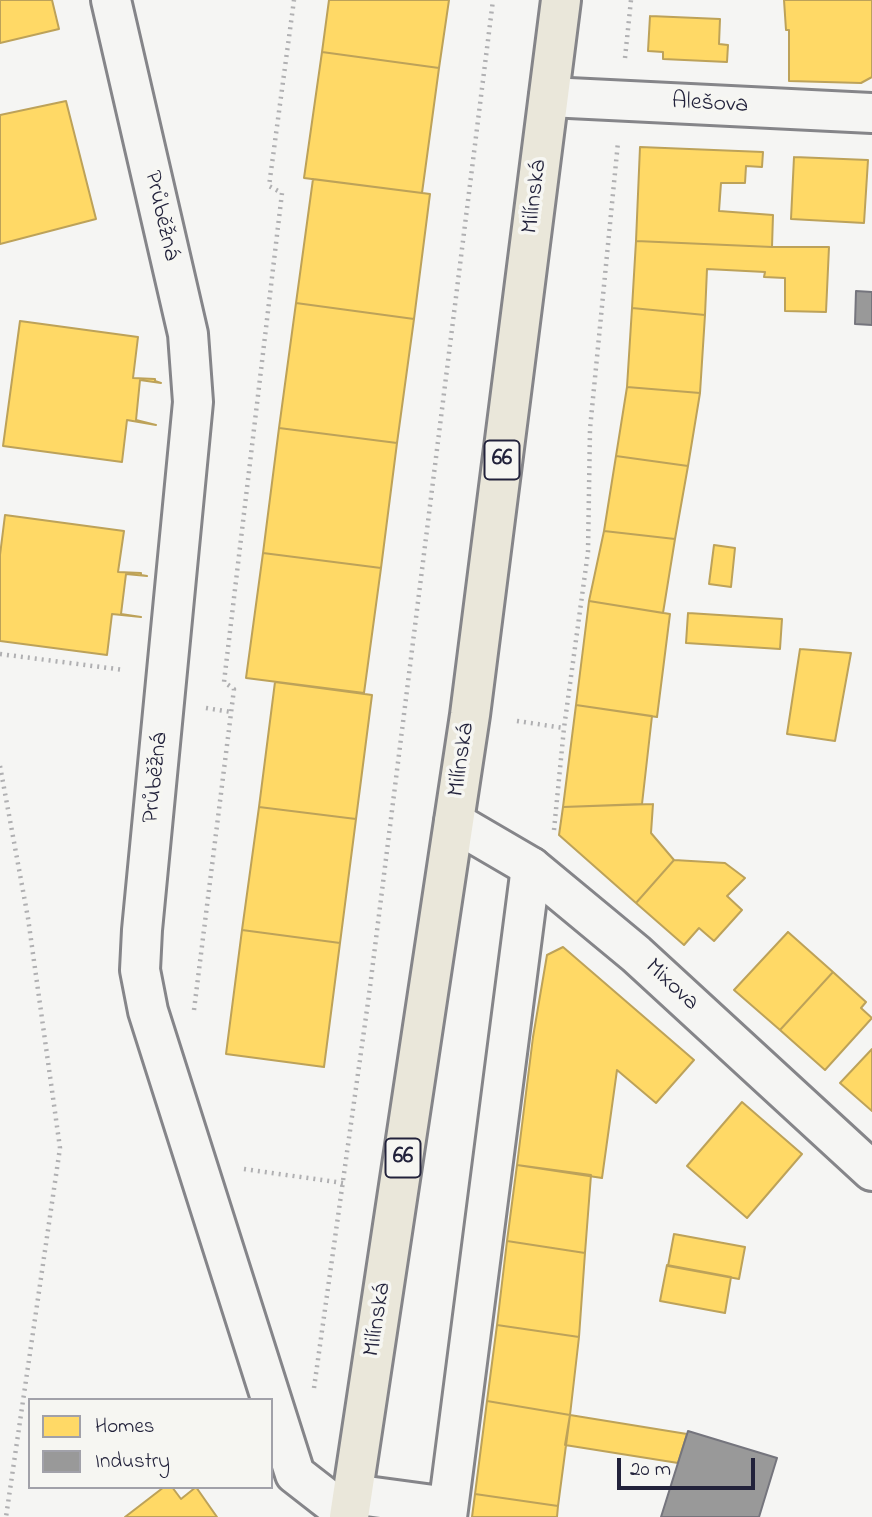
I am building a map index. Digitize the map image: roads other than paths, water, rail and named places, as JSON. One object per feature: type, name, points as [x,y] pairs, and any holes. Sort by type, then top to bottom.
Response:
[{"type":"main road","name":"Milínská","points":[[350,1509],[470,715],[561,0]]},
{"type":"street","name":"Průběžná","points":[[111,0],[188,334],[193,402],[142,930],[141,970],[148,1011],[271,1398]]},
{"type":"street","name":"Alešova","points":[[549,97],[872,113]]},
{"type":"street","name":"Mixova","points":[[454,822],[542,853],[636,954],[872,1171]]},
{"type":"street","points":[[350,1509],[448,1512],[542,853]]},
{"type":"street","name":"Průběžná","points":[[273,1405],[295,1474],[350,1509]]}]
